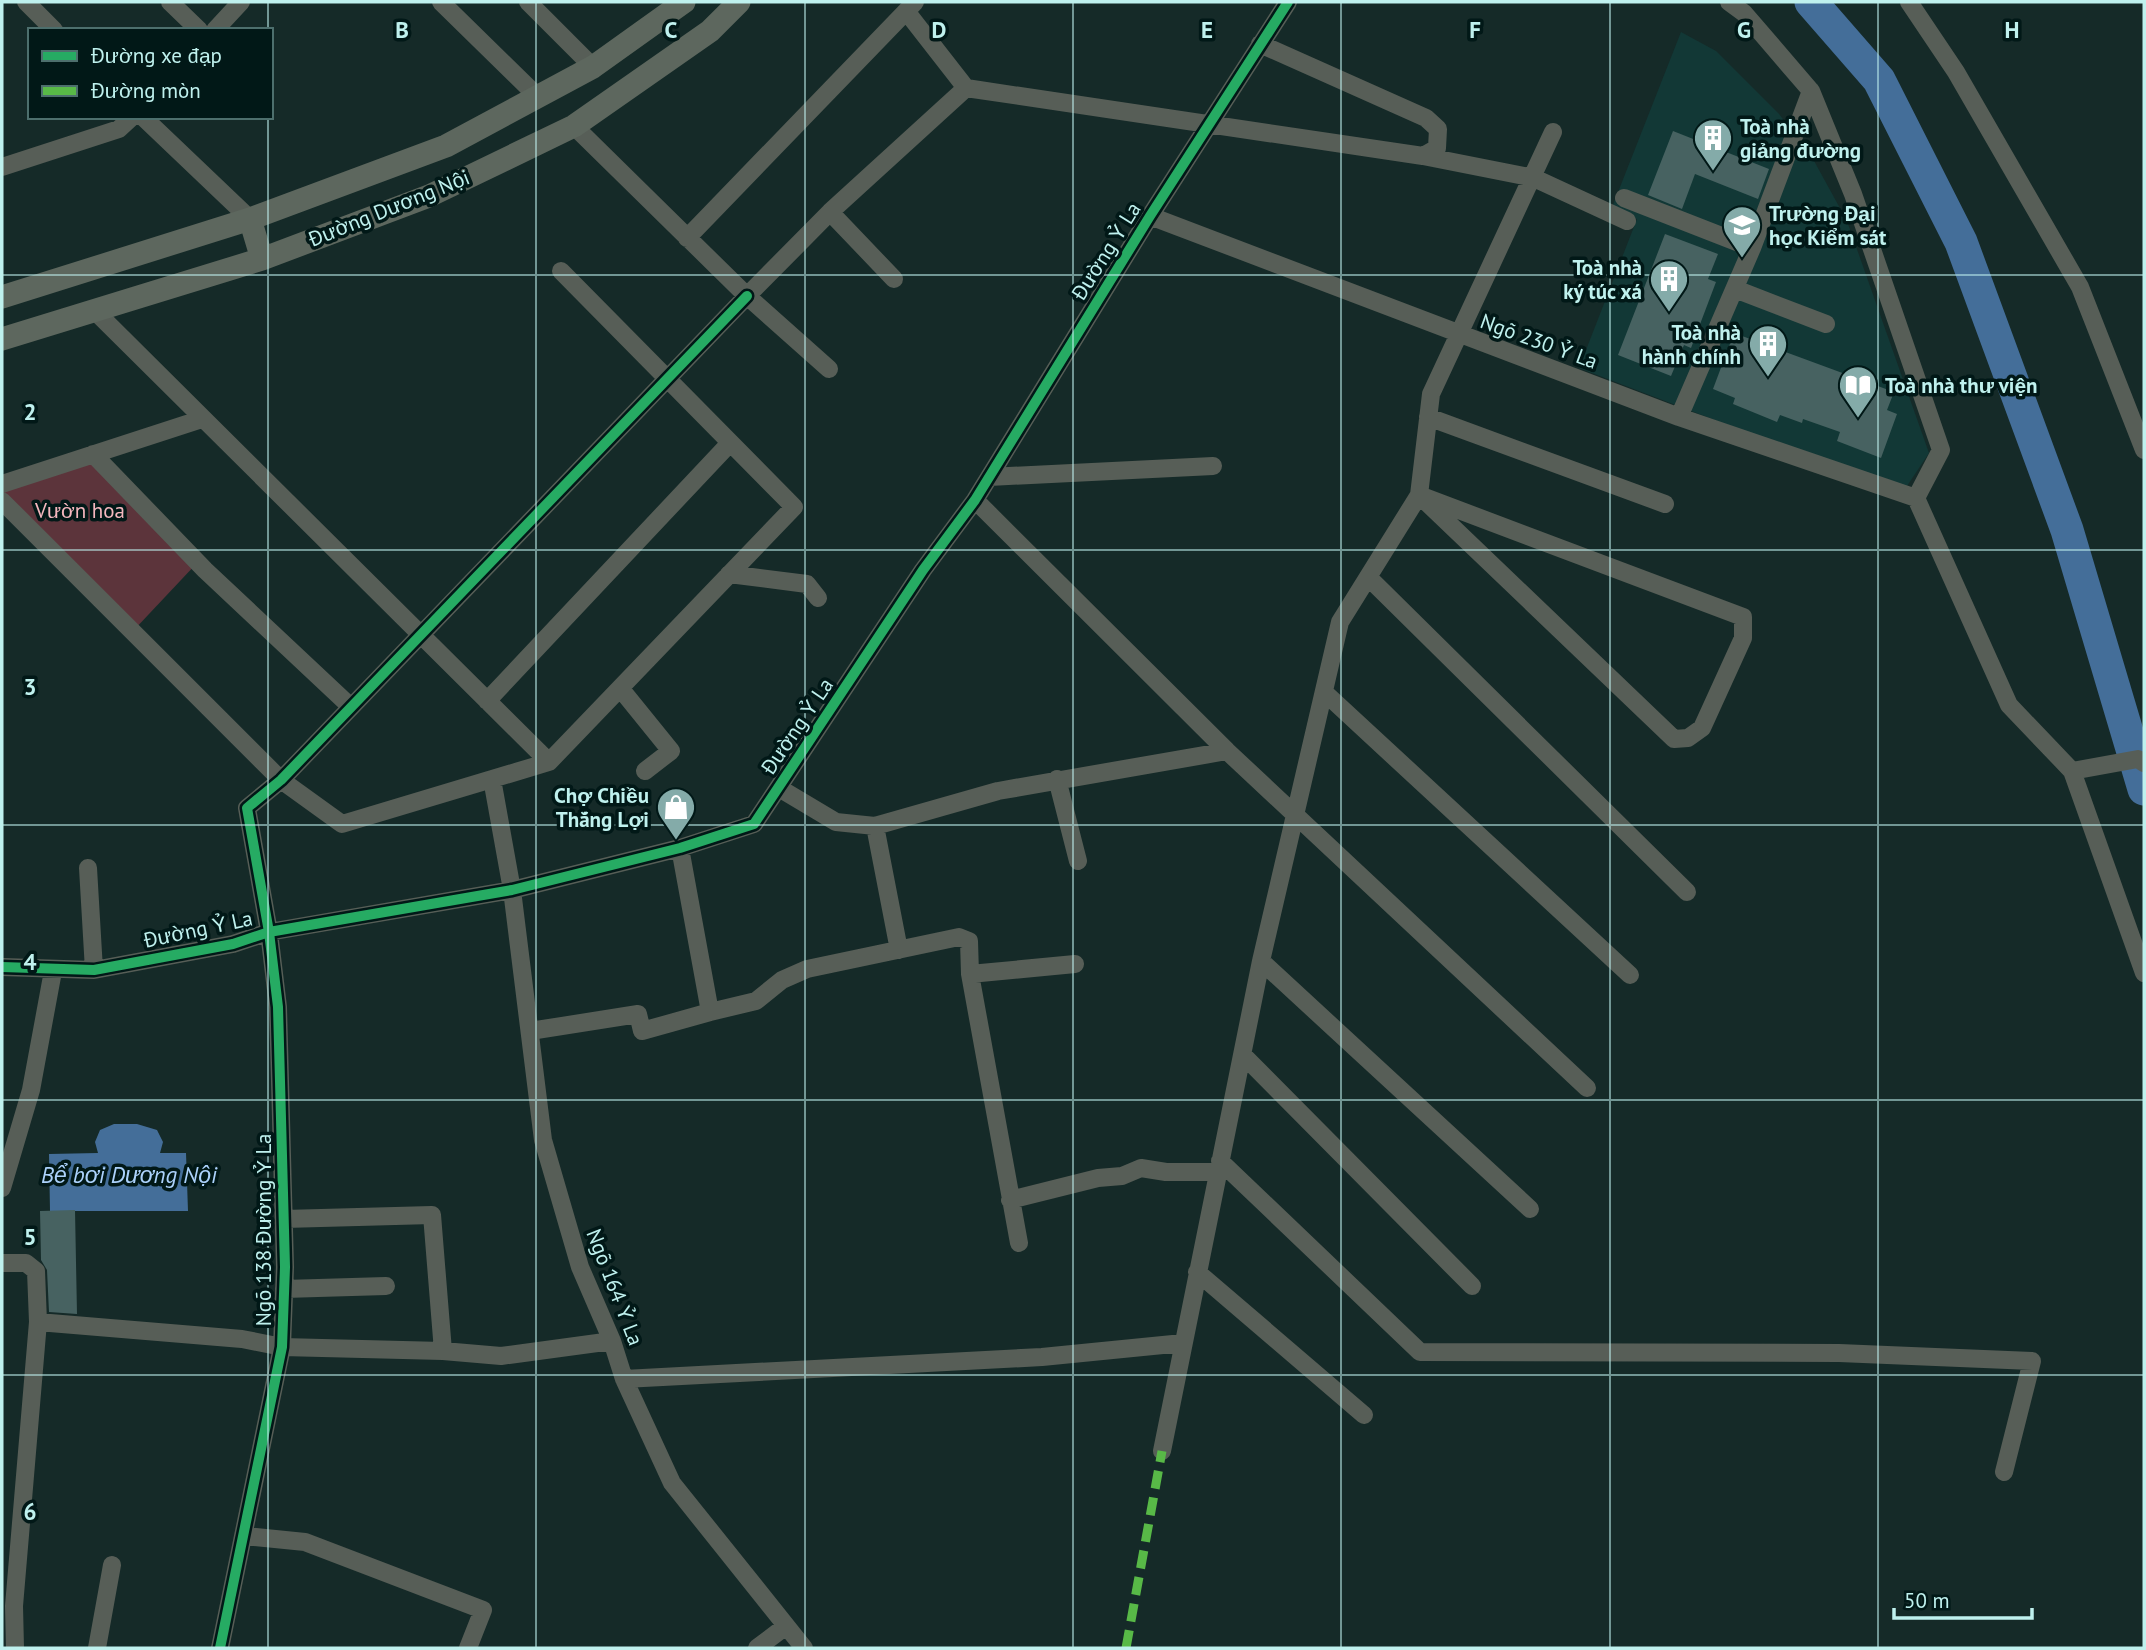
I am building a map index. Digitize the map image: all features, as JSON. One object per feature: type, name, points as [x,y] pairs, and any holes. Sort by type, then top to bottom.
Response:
[{"type":"main road","name":"Đường Dương Nội","points":[[2,297],[250,219],[446,146],[593,67],[684,2]]},
{"type":"main road","name":"Đường Dương Nội","points":[[2,339],[262,259],[429,196],[574,126],[710,31],[739,2]]},
{"type":"main road","points":[[250,219],[262,259]]},
{"type":"street","points":[[26,2],[52,28]]},
{"type":"street","points":[[170,2],[197,28]]},
{"type":"street","points":[[217,28],[241,2]]},
{"type":"street","points":[[441,2],[538,97]]},
{"type":"street","points":[[528,2],[593,67]]},
{"type":"street","name":"Đường Ỷ La","points":[[2,967],[53,971],[94,970],[233,944],[269,932],[512,890],[680,848],[754,824],[923,570],[975,500],[1150,216],[1288,2]]},
{"type":"street","points":[[1729,2],[1761,31],[1811,91],[1853,194],[1941,450],[1916,498],[2009,705],[2072,771],[2144,973]]},
{"type":"street","points":[[1909,2],[1956,72],[2080,287],[2144,450]]},
{"type":"street","points":[[687,238],[910,7],[966,88],[1423,156],[1534,177],[1626,221]]},
{"type":"street","points":[[1260,44],[1426,118],[1438,129],[1437,148],[1423,156]]},
{"type":"street","points":[[281,780],[830,212],[966,88]]},
{"type":"street","points":[[1679,417],[1752,248],[1811,91]]},
{"type":"street","points":[[2,167],[119,129],[130,119]]},
{"type":"street","points":[[145,119],[250,219]]},
{"type":"street","points":[[574,126],[747,296],[829,369]]},
{"type":"street","points":[[1162,1451],[1261,961],[1340,622],[1419,495],[1431,394],[1553,132]]},
{"type":"street","points":[[1624,198],[1752,248]]},
{"type":"street","points":[[830,212],[894,279]]},
{"type":"street","name":"Ngõ 230 Ỷ La","points":[[1150,216],[1459,336],[1679,417],[1916,498]]},
{"type":"street","points":[[2,501],[281,780],[342,824],[549,762],[794,507],[561,271]]},
{"type":"street","points":[[1734,289],[1826,324]]},
{"type":"street","points":[[95,311],[549,762]]},
{"type":"street","points":[[1429,417],[1665,504]]},
{"type":"street","points":[[2,484],[202,419]]},
{"type":"street","points":[[487,701],[730,443]]},
{"type":"street","points":[[93,454],[205,570],[351,707]]},
{"type":"street","points":[[989,477],[1213,466]]},
{"type":"street","points":[[1419,495],[1742,617],[1743,638],[1702,728],[1688,738],[1674,739],[1419,495]]},
{"type":"street","points":[[975,500],[1294,816],[1587,1088]]},
{"type":"street","points":[[729,574],[807,584],[818,598]]},
{"type":"street","points":[[1368,577],[1688,891]]},
{"type":"street","points":[[620,688],[671,751],[645,771]]},
{"type":"street","points":[[1324,692],[1630,975]]},
{"type":"street","points":[[779,788],[836,822],[875,826],[998,791],[1227,751]]},
{"type":"street","points":[[2072,771],[2138,759],[2144,763]]},
{"type":"street","name":"Ngõ 164 Ỷ La","points":[[492,779],[512,890],[544,1140],[580,1267],[612,1341],[624,1379],[672,1483],[804,1648]]},
{"type":"street","points":[[1057,779],[1079,861]]},
{"type":"street","name":"Ngõ 138 Đường Ỷ La","points":[[220,1648],[282,1348],[285,1289],[278,1007],[269,932],[247,808],[281,780]]},
{"type":"street","points":[[875,826],[899,950]]},
{"type":"street","points":[[680,848],[710,1012]]},
{"type":"street","points":[[88,868],[94,970]]},
{"type":"street","points":[[530,1031],[638,1014],[642,1031],[756,1001],[782,980],[807,969],[964,938],[969,941],[970,975],[1019,1243]]},
{"type":"street","points":[[1261,961],[1530,1209]]},
{"type":"street","points":[[970,975],[1075,964]]},
{"type":"street","points":[[2,1188],[31,1090],[53,971]]},
{"type":"street","points":[[1242,1054],[1472,1286]]},
{"type":"street","points":[[1010,1200],[1098,1178],[1122,1176],[1140,1168],[1219,1166],[1420,1352],[1839,1353],[2032,1361],[2004,1472]]},
{"type":"street","points":[[284,1219],[432,1215],[443,1351]]},
{"type":"street","points":[[2,1263],[33,1266],[36,1271],[38,1322],[8,1606],[15,1648]]},
{"type":"street","points":[[1197,1272],[1364,1415]]},
{"type":"street","points":[[285,1289],[386,1286]]},
{"type":"street","points":[[38,1322],[242,1339],[282,1348],[443,1351],[501,1356],[612,1341]]},
{"type":"street","points":[[624,1379],[1042,1357],[1182,1343]]},
{"type":"street","points":[[245,1536],[305,1542],[483,1610],[468,1648]]},
{"type":"street","points":[[97,1648],[113,1565]]},
{"type":"street","points":[[757,1648],[786,1626]]},
{"type":"shaded area","name":"Trường Đại học Kiểm sát","points":[[1681,32],[1716,51],[1779,114],[1813,159],[1847,221],[1929,453],[1903,492],[1579,368],[1637,219],[1611,210]]},
{"type":"green space","name":"Vườn hoa","points":[[93,456],[197,563],[133,631],[2,500],[2,485]]},
{"type":"water","name":"Bể bơi Dương Nội","points":[[114,1124],[137,1124],[157,1130],[163,1142],[160,1153],[186,1153],[188,1211],[50,1211],[49,1154],[98,1153],[95,1142],[100,1130]]},
{"type":"building","name":"Toà nhà giảng đường","points":[[1673,131],[1769,169],[1758,199],[1695,174],[1682,209],[1648,195]]},
{"type":"building","name":"Toà nhà ký túc xá","points":[[1665,234],[1718,254],[1708,279],[1716,282],[1691,348],[1684,345],[1671,376],[1618,355]]},
{"type":"building","points":[[1734,333],[1894,392],[1887,410],[1897,414],[1881,458],[1837,441],[1840,432],[1803,419],[1802,423],[1780,415],[1777,422],[1733,404],[1735,398],[1713,389]]},
{"type":"building","points":[[75,1210],[77,1314],[49,1312],[47,1270],[41,1260],[40,1211]]},
{"type":"waterway","points":[[1811,2],[1879,80],[1961,242],[2067,530],[2144,789]]},
{"type":"marked path","points":[[1126,1648],[1162,1451]]},
{"type":"cycle path","points":[[2,967],[94,970],[233,944],[269,932],[512,890],[680,848],[754,824],[923,570],[975,500],[1150,216],[1288,2]]},
{"type":"cycle path","points":[[220,1648],[282,1347],[285,1267],[278,1007],[269,932],[247,808],[281,780],[747,296]]},
{"type":"place","name":"Toà nhà giảng đường","points":[[1713,172]]},
{"type":"place","name":"Trường Đại học Kiểm sát","points":[[1742,259]]},
{"type":"place","name":"Toà nhà ký túc xá","points":[[1669,313]]},
{"type":"place","name":"Toà nhà hành chính","points":[[1768,378]]},
{"type":"place","name":"Toà nhà thư viện","points":[[1858,419]]},
{"type":"place","name":"Chợ Chiều Thắng Lợi","points":[[676,841]]}]
